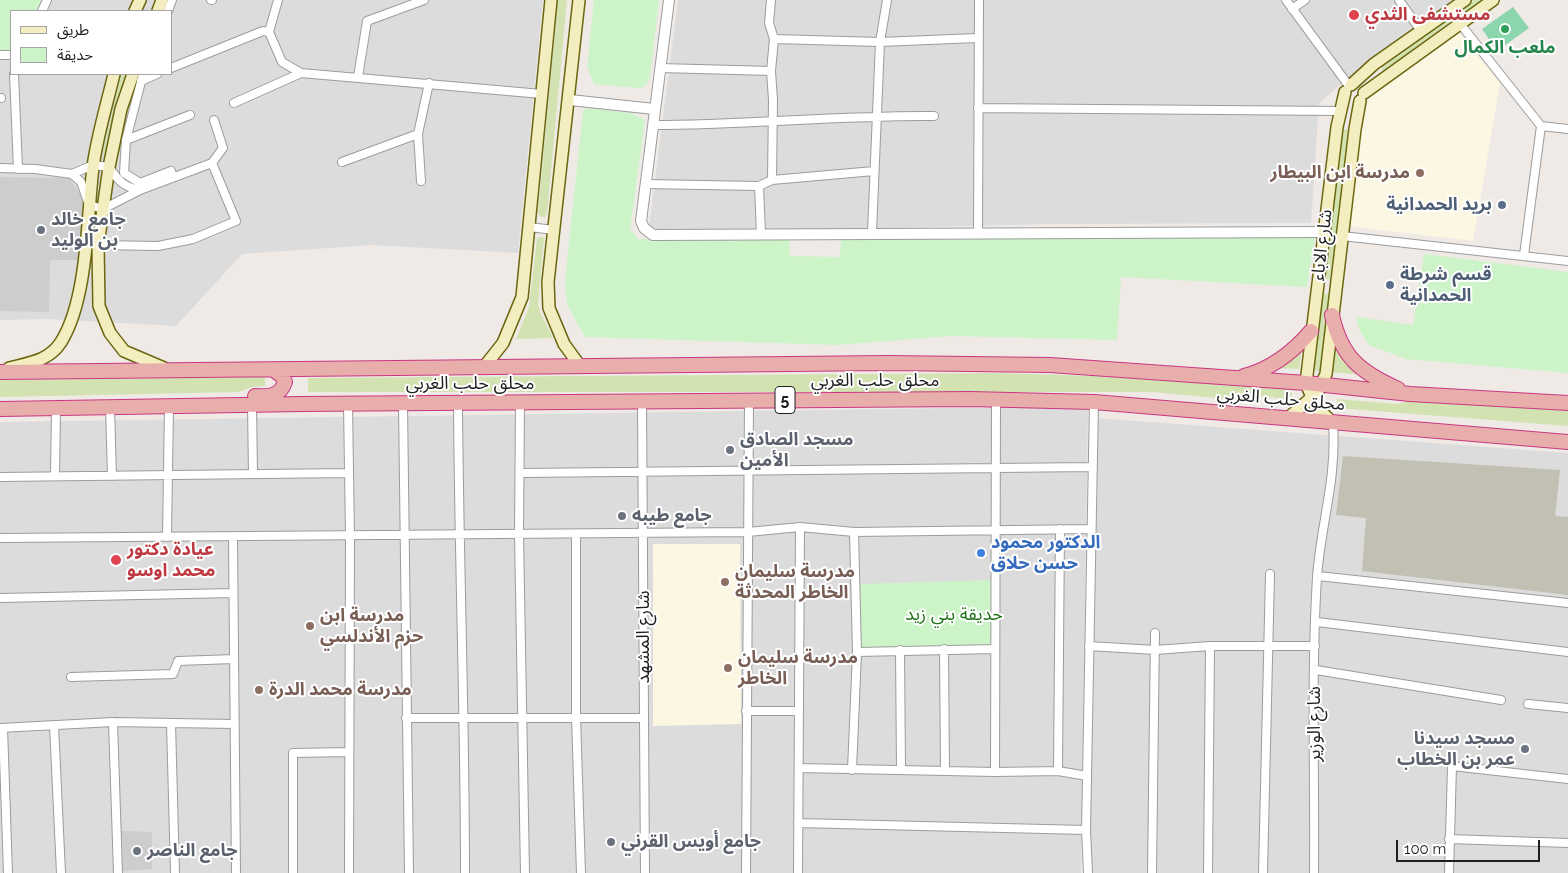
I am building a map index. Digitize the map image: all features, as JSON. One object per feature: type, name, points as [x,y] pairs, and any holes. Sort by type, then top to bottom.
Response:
[{"type":"highway","points":[[1332,315],[1340,341],[1356,364],[1381,381],[1410,394]]},
{"type":"highway","points":[[1235,378],[1277,362],[1293,350],[1311,330]]},
{"type":"highway","name":"محلق حلب الغربي","points":[[0,371],[170,371],[889,363],[1041,365],[1306,382],[1410,394],[1568,403]]},
{"type":"highway","points":[[218,406],[249,397],[270,397],[282,389],[285,382],[282,376],[274,370]]},
{"type":"highway","name":"محلق حلب الغربي","points":[[0,409],[970,399],[1094,402],[1568,442]]},
{"type":"main road","points":[[484,367],[503,343],[522,297],[551,0]]},
{"type":"main road","points":[[580,0],[548,282],[548,308],[564,344],[580,366]]},
{"type":"main road","name":"شارع الاباء","points":[[1333,423],[1324,416],[1311,399],[1306,382],[1323,232],[1340,110],[1348,88],[1374,64],[1465,0]]},
{"type":"main road","points":[[1362,97],[1360,86],[1348,88],[1348,101],[1354,103],[1362,97],[1386,77],[1493,0]]},
{"type":"main road","points":[[1374,64],[1379,74],[1386,77]]},
{"type":"main road","points":[[0,371],[44,360],[61,343],[72,318],[80,282],[93,165],[114,75]]},
{"type":"main road","points":[[139,76],[121,109],[109,167],[98,245],[99,306],[110,333],[124,351],[170,371]]},
{"type":"main road","name":"شارع الاباء","points":[[1288,418],[1311,399],[1322,385],[1326,374],[1355,129],[1362,97]]},
{"type":"main road","points":[[1337,127],[1344,123],[1355,129]]},
{"type":"main road","points":[[1316,289],[1335,290]]},
{"type":"street","points":[[278,0],[269,32],[282,62],[301,73],[542,94]]},
{"type":"street","points":[[358,77],[367,21],[424,0]]},
{"type":"street","points":[[669,0],[641,221],[644,228],[653,235],[872,232],[1323,232]]},
{"type":"street","points":[[771,0],[770,23],[774,39],[771,71],[773,122],[772,180]]},
{"type":"street","points":[[872,232],[880,42],[887,0]]},
{"type":"street","points":[[978,232],[977,38],[979,0]]},
{"type":"street","points":[[1286,0],[1348,88]]},
{"type":"street","points":[[1292,9],[1305,0]]},
{"type":"street","points":[[1399,0],[1421,31]]},
{"type":"street","points":[[1450,10],[1541,126],[1568,129]]},
{"type":"street","points":[[172,68],[263,31],[269,32]]},
{"type":"street","points":[[774,39],[880,42],[977,38]]},
{"type":"street","points":[[660,68],[771,71]]},
{"type":"street","points":[[234,103],[301,73]]},
{"type":"street","points":[[14,75],[18,169]]},
{"type":"street","points":[[139,76],[126,140],[124,173],[140,183],[171,171],[173,178]]},
{"type":"street","points":[[421,181],[418,134],[429,83]]},
{"type":"street","points":[[570,100],[654,109]]},
{"type":"street","points":[[978,108],[1340,110]]},
{"type":"street","points":[[126,140],[190,115]]},
{"type":"street","points":[[653,125],[719,125],[877,116],[934,116]]},
{"type":"street","points":[[72,174],[81,182],[90,205],[103,209],[140,190],[212,163],[223,148],[214,120]]},
{"type":"street","points":[[1524,255],[1541,126]]},
{"type":"street","points":[[342,162],[418,134]]},
{"type":"street","points":[[98,245],[158,246],[193,239],[236,221],[212,163]]},
{"type":"street","points":[[0,168],[72,174],[93,165],[109,167],[118,180],[128,187],[140,190]]},
{"type":"street","points":[[646,184],[759,186],[772,180],[874,171]]},
{"type":"street","points":[[759,186],[761,234]]},
{"type":"street","points":[[529,227],[554,230]]},
{"type":"street","points":[[1342,236],[1568,261]]},
{"type":"street","points":[[746,873],[747,470],[749,401]]},
{"type":"street","points":[[995,772],[996,401]]},
{"type":"street","name":"شارع المشهد","points":[[642,402],[645,873]]},
{"type":"street","points":[[1088,873],[1086,776],[1094,402]]},
{"type":"street","points":[[458,403],[459,535],[465,716],[465,873]]},
{"type":"street","points":[[520,403],[521,473],[519,534],[525,873]]},
{"type":"street","points":[[348,404],[350,873]]},
{"type":"street","points":[[403,404],[409,873]]},
{"type":"street","points":[[252,405],[253,474]]},
{"type":"street","points":[[167,537],[170,406]]},
{"type":"street","points":[[110,407],[112,476]]},
{"type":"street","points":[[55,476],[56,408]]},
{"type":"street","name":"شارع الوزير","points":[[1314,873],[1315,646],[1318,576],[1335,452],[1333,423]]},
{"type":"street","points":[[521,473],[643,470],[996,470],[1092,467]]},
{"type":"street","points":[[0,477],[349,473]]},
{"type":"street","points":[[0,538],[350,537],[748,532],[800,527],[854,532],[995,532],[1091,529]]},
{"type":"street","points":[[798,873],[800,527]]},
{"type":"street","points":[[1058,771],[1060,529]]},
{"type":"street","points":[[852,770],[857,652],[854,532]]},
{"type":"street","points":[[576,534],[576,717],[580,873]]},
{"type":"street","points":[[233,537],[236,873]]},
{"type":"street","points":[[1263,873],[1270,574]]},
{"type":"street","points":[[1318,576],[1568,603]]},
{"type":"street","points":[[0,598],[233,593]]},
{"type":"street","points":[[1317,622],[1568,652]]},
{"type":"street","points":[[1152,873],[1155,633]]},
{"type":"street","points":[[1089,646],[1155,650],[1210,646],[1315,646]]},
{"type":"street","points":[[1208,873],[1210,646]]},
{"type":"street","points":[[944,649],[945,770]]},
{"type":"street","points":[[857,652],[995,649]]},
{"type":"street","points":[[900,650],[901,770]]},
{"type":"street","points":[[71,677],[173,674],[178,661],[234,659]]},
{"type":"street","points":[[1316,670],[1501,700]]},
{"type":"street","points":[[1528,704],[1568,708]]},
{"type":"street","points":[[746,711],[799,711]]},
{"type":"street","points":[[406,718],[465,716],[644,718]]},
{"type":"street","points":[[8,873],[1,728],[113,722],[234,724]]},
{"type":"street","points":[[113,722],[118,873]]},
{"type":"street","points":[[171,723],[175,873]]},
{"type":"street","points":[[54,725],[61,873]]},
{"type":"street","points":[[293,873],[293,753],[349,752]]},
{"type":"street","points":[[1449,873],[1452,766],[1568,779]]},
{"type":"street","points":[[799,768],[995,772],[1058,771],[1086,776]]},
{"type":"street","points":[[798,823],[1086,830]]},
{"type":"street","points":[[1449,839],[1568,843]]},
{"type":"shaded area","points":[[0,0],[543,0],[518,253],[372,245],[242,254],[176,326],[48,319],[0,320]]},
{"type":"shaded area","points":[[337,0],[360,0],[361,3],[342,12]]},
{"type":"shaded area","points":[[678,0],[1453,0],[1361,67],[1319,103],[1311,223],[1053,224],[677,233],[649,227]]},
{"type":"shaded area","name":"مدرسة ابن البيطار","points":[[1456,28],[1500,83],[1473,241],[1347,226],[1361,120],[1369,99],[1380,86]]},
{"type":"shaded area","points":[[260,33],[267,62],[241,74],[229,48]]},
{"type":"shaded area","name":"جامع خالد بن الوليد","points":[[0,177],[69,178],[83,199],[80,260],[50,260],[49,312],[0,311]]},
{"type":"shaded area","points":[[415,181],[425,181],[431,205],[404,217],[391,191]]},
{"type":"shaded area","points":[[1088,406],[1081,873],[0,873],[0,422]]},
{"type":"shaded area","points":[[1096,418],[1568,453],[1568,873],[1086,873]]},
{"type":"shaded area","points":[[1343,456],[1560,470],[1555,516],[1568,517],[1568,595],[1362,571],[1366,518],[1336,515]]},
{"type":"shaded area","points":[[653,544],[740,544],[741,724],[653,726]]},
{"type":"shaded area","name":"جامع الناصر","points":[[122,831],[152,832],[152,869],[123,871]]},
{"type":"green space","points":[[0,0],[41,0],[41,10],[10,10],[10,50],[0,51]]},
{"type":"green space","points":[[558,0],[567,0],[547,213],[545,217],[540,217],[538,213]]},
{"type":"green space","points":[[594,0],[659,0],[650,78],[645,86],[639,88],[594,84],[587,67]]},
{"type":"green space","points":[[1472,0],[1483,0],[1467,12],[1464,10],[1464,5]]},
{"type":"green space","name":"ملعب الكمال","points":[[1513,7],[1529,28],[1497,51],[1482,29]]},
{"type":"green space","points":[[1445,18],[1449,20],[1448,23],[1386,70],[1382,70],[1383,64]]},
{"type":"green space","points":[[121,75],[127,75],[108,153],[103,152]]},
{"type":"green space","points":[[587,108],[631,113],[645,120],[630,229],[638,239],[790,238],[790,256],[840,257],[841,239],[1315,236],[1307,287],[1121,277],[1117,340],[951,336],[837,345],[585,337],[567,305],[565,281],[583,110]]},
{"type":"green space","points":[[1343,129],[1350,131],[1330,279],[1323,279]]},
{"type":"green space","points":[[544,237],[538,304],[553,338],[516,339],[529,307],[537,238]]},
{"type":"green space","points":[[1424,254],[1568,272],[1568,373],[1406,359],[1369,345],[1360,332],[1356,317],[1413,325]]},
{"type":"green space","points":[[1322,293],[1330,294],[1320,371],[1312,370]]},
{"type":"green space","points":[[1334,344],[1364,375],[1330,372]]},
{"type":"green space","points":[[1302,346],[1299,369],[1277,368]]},
{"type":"green space","points":[[998,373],[1096,376],[1289,389],[1292,394],[1289,399],[1234,394],[1226,399],[1153,392],[308,392],[308,378]]},
{"type":"green space","points":[[265,377],[265,386],[252,387],[239,392],[0,397],[0,380]]},
{"type":"green space","points":[[1337,399],[1399,404],[1413,399],[1568,411],[1568,426],[1336,408]]},
{"type":"green space","name":"حديقة بني زيد","points":[[993,580],[994,648],[858,652],[857,584]]},
{"type":"place","name":"مستشفى الثدي","points":[[1354,15]]},
{"type":"place","name":"ملعب الكمال","points":[[1505,29]]},
{"type":"place","name":"مدرسة ابن البيطار","points":[[1420,173]]},
{"type":"place","name":"بريد الحمدانية","points":[[1502,205]]},
{"type":"place","name":"جامع خالد بن الوليد","points":[[41,230]]},
{"type":"place","name":"قسم شرطة الحمدانية","points":[[1390,285]]},
{"type":"place","name":"مسجد الصادق الأمين","points":[[730,450]]},
{"type":"place","name":"جامع طيبه","points":[[622,516]]},
{"type":"place","name":"الدكتور محمود حسن حلاق","points":[[981,553]]},
{"type":"place","name":"عيادة دكتور محمد اوسو","points":[[116,560]]},
{"type":"place","name":"مدرسة سليمان الخاطر المحدثة","points":[[725,582]]},
{"type":"place","name":"مدرسة ابن حزم الأندلسي","points":[[310,626]]},
{"type":"place","name":"مدرسة سليمان الخاطر","points":[[728,668]]},
{"type":"place","name":"مدرسة محمد الدرة","points":[[259,690]]},
{"type":"place","name":"مسجد سيدنا عمر بن الخطاب","points":[[1525,749]]},
{"type":"place","name":"جامع أويس القرني","points":[[611,842]]},
{"type":"place","name":"جامع الناصر","points":[[137,851]]}]
